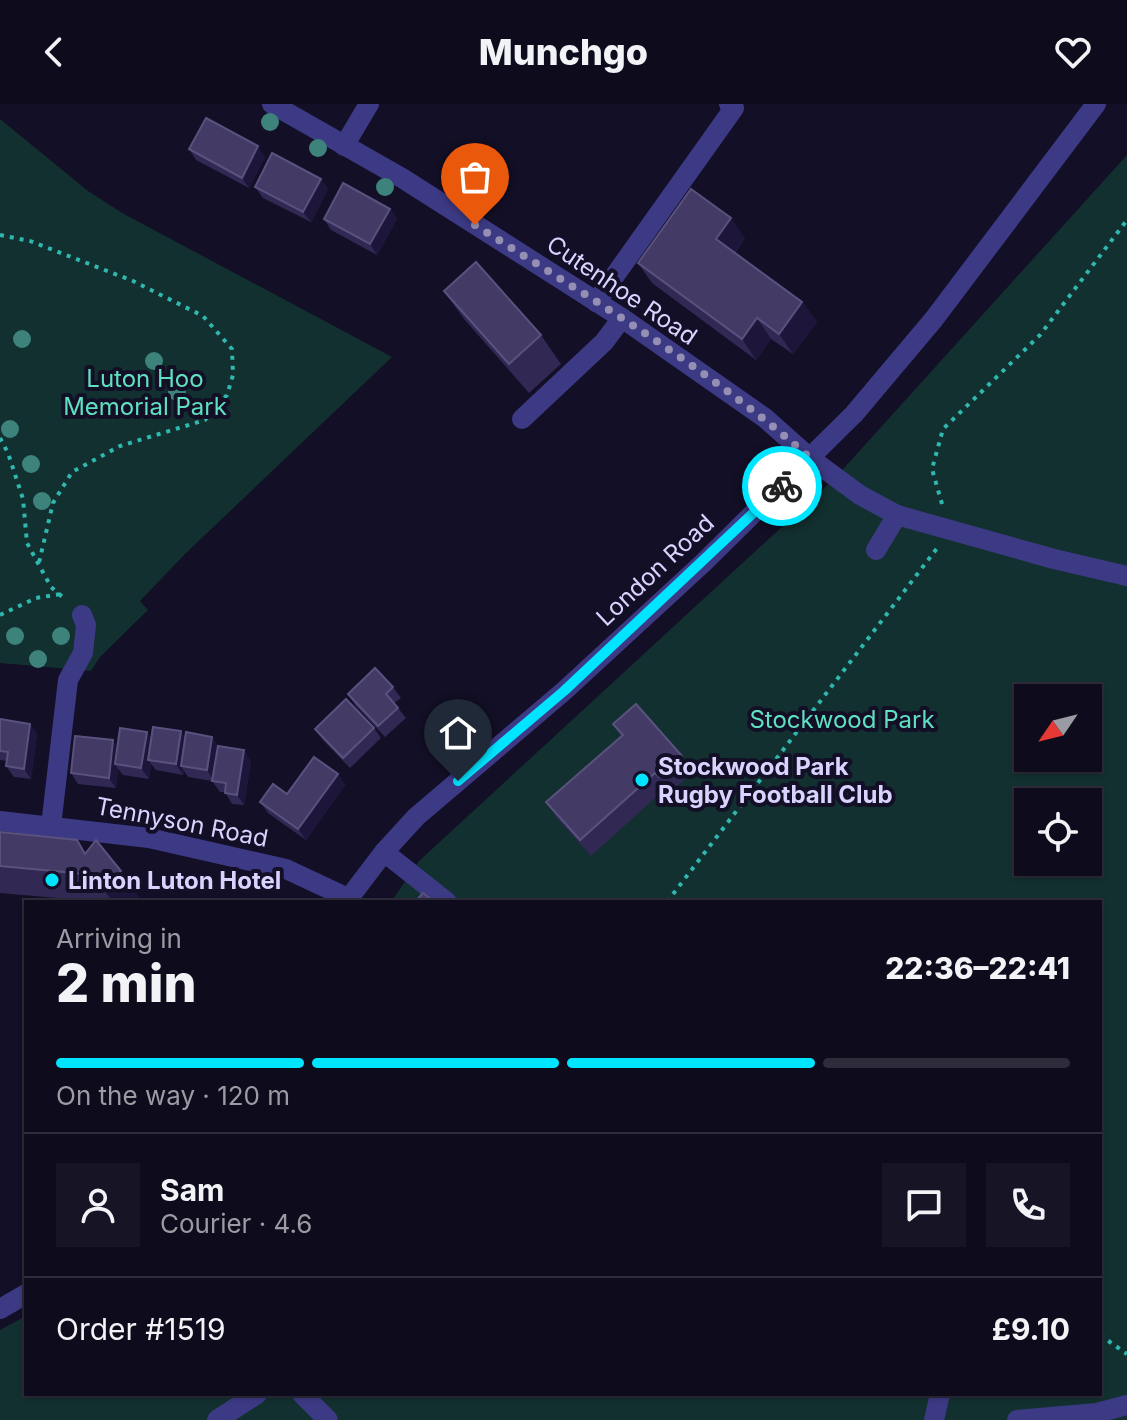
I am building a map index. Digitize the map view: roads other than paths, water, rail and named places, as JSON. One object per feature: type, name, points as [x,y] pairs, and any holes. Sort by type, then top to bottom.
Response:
[{"type":"street","name":"Cutenhoe Road","points":[[272,104],[402,178],[622,318],[765,418],[811,459],[860,495],[897,515],[1127,576]]},
{"type":"street","points":[[344,146],[369,104]]},
{"type":"street","points":[[596,302],[734,108],[729,104]]},
{"type":"street","name":"London Road","points":[[347,900],[416,817],[564,691],[811,459],[854,414],[934,319],[1096,104]]},
{"type":"street","points":[[522,419],[604,342],[622,318]]},
{"type":"street","points":[[876,550],[897,515]]},
{"type":"street","points":[[51,826],[68,680],[83,653],[86,625],[82,615]]},
{"type":"street","name":"Tennyson Road","points":[[0,821],[149,838],[286,869],[347,900]]},
{"type":"street","points":[[384,852],[444,900]]},
{"type":"street","points":[[0,1309],[24,1295]]},
{"type":"street","points":[[217,1420],[254,1396]]},
{"type":"street","points":[[304,1396],[328,1420]]},
{"type":"street","points":[[934,1420],[940,1396]]},
{"type":"street","points":[[1017,1420],[1097,1413],[1127,1405]]},
{"type":"place","name":"Stockwood Park Rugby Football Club","points":[[642,780]]},
{"type":"place","name":"Linton Luton Hotel","points":[[52,880]]},
{"type":"park label","name":"Luton Hoo Memorial Park","points":[[145,392]]},
{"type":"park label","name":"Stockwood Park","points":[[842,719]]}]
